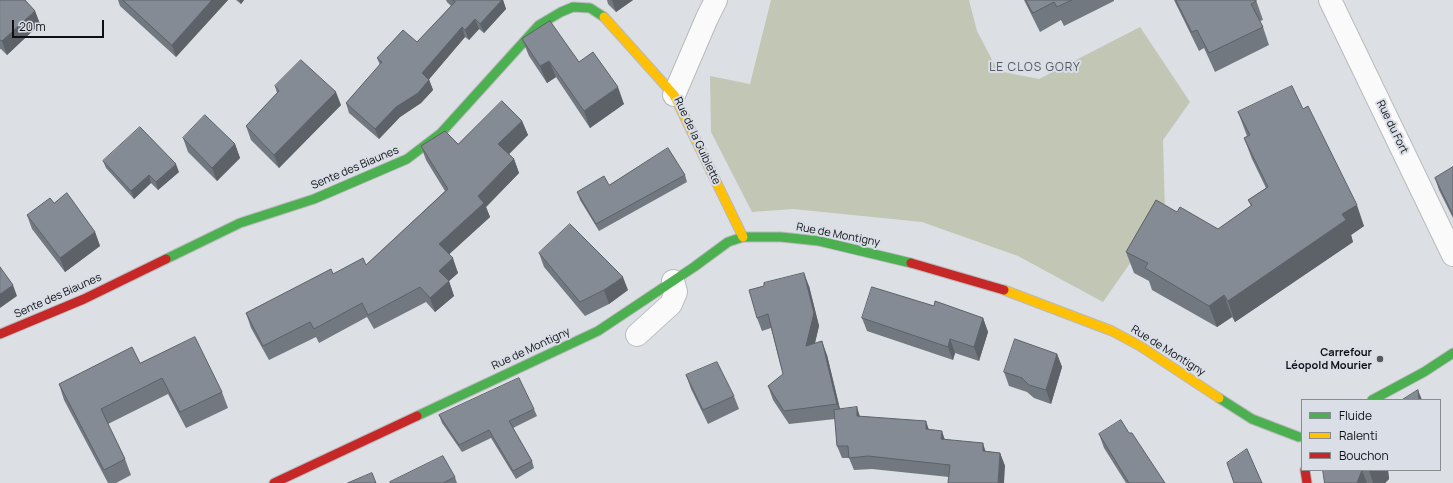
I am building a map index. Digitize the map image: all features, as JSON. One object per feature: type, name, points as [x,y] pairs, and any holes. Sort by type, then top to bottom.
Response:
[{"type":"street","name":"Rue de la Guiblette","points":[[716,0],[674,95],[743,237]]},
{"type":"street","name":"Rue du Fort","points":[[1330,0],[1453,255]]},
{"type":"street","name":"Sente des Biaunes","points":[[0,334],[84,299],[240,223],[314,199],[407,159],[441,133],[539,25],[554,15],[568,9],[588,7],[600,14],[674,95]]},
{"type":"street","name":"Rue de Montigny","points":[[274,483],[598,331],[728,242],[743,237],[781,237],[818,241],[916,264],[1012,292],[1112,331],[1140,346],[1252,419],[1301,439]]},
{"type":"street","points":[[637,335],[670,304],[676,292],[673,281]]},
{"type":"street","points":[[1374,399],[1424,372],[1453,353]]},
{"type":"street","points":[[1305,471],[1307,483]]},
{"type":"green space","points":[[771,0],[969,0],[977,31],[998,71],[1039,79],[1140,27],[1190,102],[1163,140],[1165,213],[1103,302],[1018,256],[922,222],[793,209],[752,212],[711,132],[710,76],[750,84]]},
{"type":"building","points":[[0,0],[25,0],[35,11],[2,41],[0,40]]},
{"type":"building","points":[[123,0],[212,0],[172,45]]},
{"type":"building","points":[[453,0],[502,0],[480,24],[475,19],[465,30],[462,27],[422,73],[429,80],[418,93],[396,107],[375,129],[346,103],[382,62],[377,58],[403,30],[417,42],[455,2]]},
{"type":"building","points":[[1026,0],[1072,0],[1057,7],[1054,2],[1033,13]]},
{"type":"building","points":[[1176,0],[1256,0],[1251,4],[1263,27],[1209,53],[1197,30],[1192,32]]},
{"type":"building","points":[[550,21],[579,62],[593,52],[618,87],[584,111],[549,61],[540,66],[522,39]]},
{"type":"building","points":[[301,60],[336,92],[274,155],[246,126],[279,91],[275,86]]},
{"type":"building","points":[[1292,86],[1303,109],[1308,106],[1357,205],[1342,214],[1346,220],[1228,301],[1224,295],[1209,306],[1145,268],[1148,263],[1126,252],[1156,200],[1177,212],[1180,207],[1218,229],[1252,205],[1248,200],[1268,187],[1244,138],[1250,135],[1238,112]]},
{"type":"building","points":[[502,101],[522,121],[498,144],[514,159],[478,196],[484,203],[439,244],[453,258],[439,271],[449,281],[430,298],[420,287],[368,315],[362,303],[314,329],[310,322],[263,346],[246,313],[331,269],[333,274],[363,258],[366,265],[448,189],[421,146],[445,131],[458,144]]},
{"type":"building","points":[[205,115],[235,144],[212,168],[183,138]]},
{"type":"building","points":[[140,127],[176,164],[156,182],[149,175],[131,191],[103,161]]},
{"type":"building","points":[[668,148],[685,175],[596,224],[577,192],[604,176],[609,185]]},
{"type":"building","points":[[1453,167],[1453,215],[1435,178]]},
{"type":"building","points":[[67,193],[95,232],[60,258],[27,215],[50,198],[54,203]]},
{"type":"building","points":[[570,224],[623,277],[604,290],[580,302],[539,253]]},
{"type":"building","points":[[0,267],[13,285],[0,294]]},
{"type":"building","points":[[804,273],[814,313],[806,346],[822,341],[837,404],[784,411],[768,386],[783,374],[768,314],[757,318],[749,290],[764,286],[764,283]]},
{"type":"building","points":[[872,287],[934,306],[935,301],[983,318],[974,347],[950,339],[948,347],[862,318]]},
{"type":"building","points":[[195,337],[222,392],[180,412],[162,378],[101,409],[125,459],[104,470],[59,384],[132,347],[140,363]]},
{"type":"building","points":[[1015,339],[1057,354],[1046,390],[1029,385],[1022,378],[1004,372]]},
{"type":"building","points":[[717,362],[734,396],[703,410],[686,375]]},
{"type":"building","points":[[519,378],[534,409],[509,421],[532,461],[513,471],[489,430],[459,445],[439,415]]},
{"type":"building","points":[[1418,390],[1419,399],[1404,399]]},
{"type":"building","points":[[857,407],[857,416],[926,421],[926,429],[942,431],[941,439],[983,443],[983,451],[1000,453],[998,483],[948,483],[950,465],[868,456],[849,458],[848,446],[837,446],[834,410]]},
{"type":"building","points":[[1121,420],[1129,433],[1132,433],[1165,483],[1129,483],[1099,434]]},
{"type":"building","points":[[1247,449],[1262,483],[1234,483],[1227,463]]},
{"type":"building","points":[[443,456],[455,477],[443,483],[390,482]]},
{"type":"building","points":[[1323,471],[1362,471],[1357,483],[1325,483]]},
{"type":"building","points":[[372,473],[376,483],[348,483]]},
{"type":"traffic: fast","points":[[166,259],[240,223],[314,199],[407,159],[441,133],[539,25],[573,7],[590,8],[604,17]]},
{"type":"traffic: fast","points":[[417,416],[598,331],[694,267],[728,242],[743,237],[781,237],[819,241],[911,263]]},
{"type":"traffic: fast","points":[[1374,399],[1424,372],[1453,353]]},
{"type":"traffic: fast","points":[[1219,398],[1252,419],[1299,437]]},
{"type":"traffic: slow","points":[[604,17],[674,95],[743,237]]},
{"type":"traffic: slow","points":[[1004,290],[1112,331],[1140,346],[1219,398]]},
{"type":"traffic: jam","points":[[0,334],[84,299],[166,259]]},
{"type":"traffic: jam","points":[[911,263],[1004,290]]},
{"type":"traffic: jam","points":[[274,483],[417,416]]},
{"type":"traffic: jam","points":[[1305,471],[1307,483]]},
{"type":"place","name":"Carrefour Léopold Mourier","points":[[1380,359]]},
{"type":"district","name":"LE CLOS GORY","points":[[1035,68]]}]
